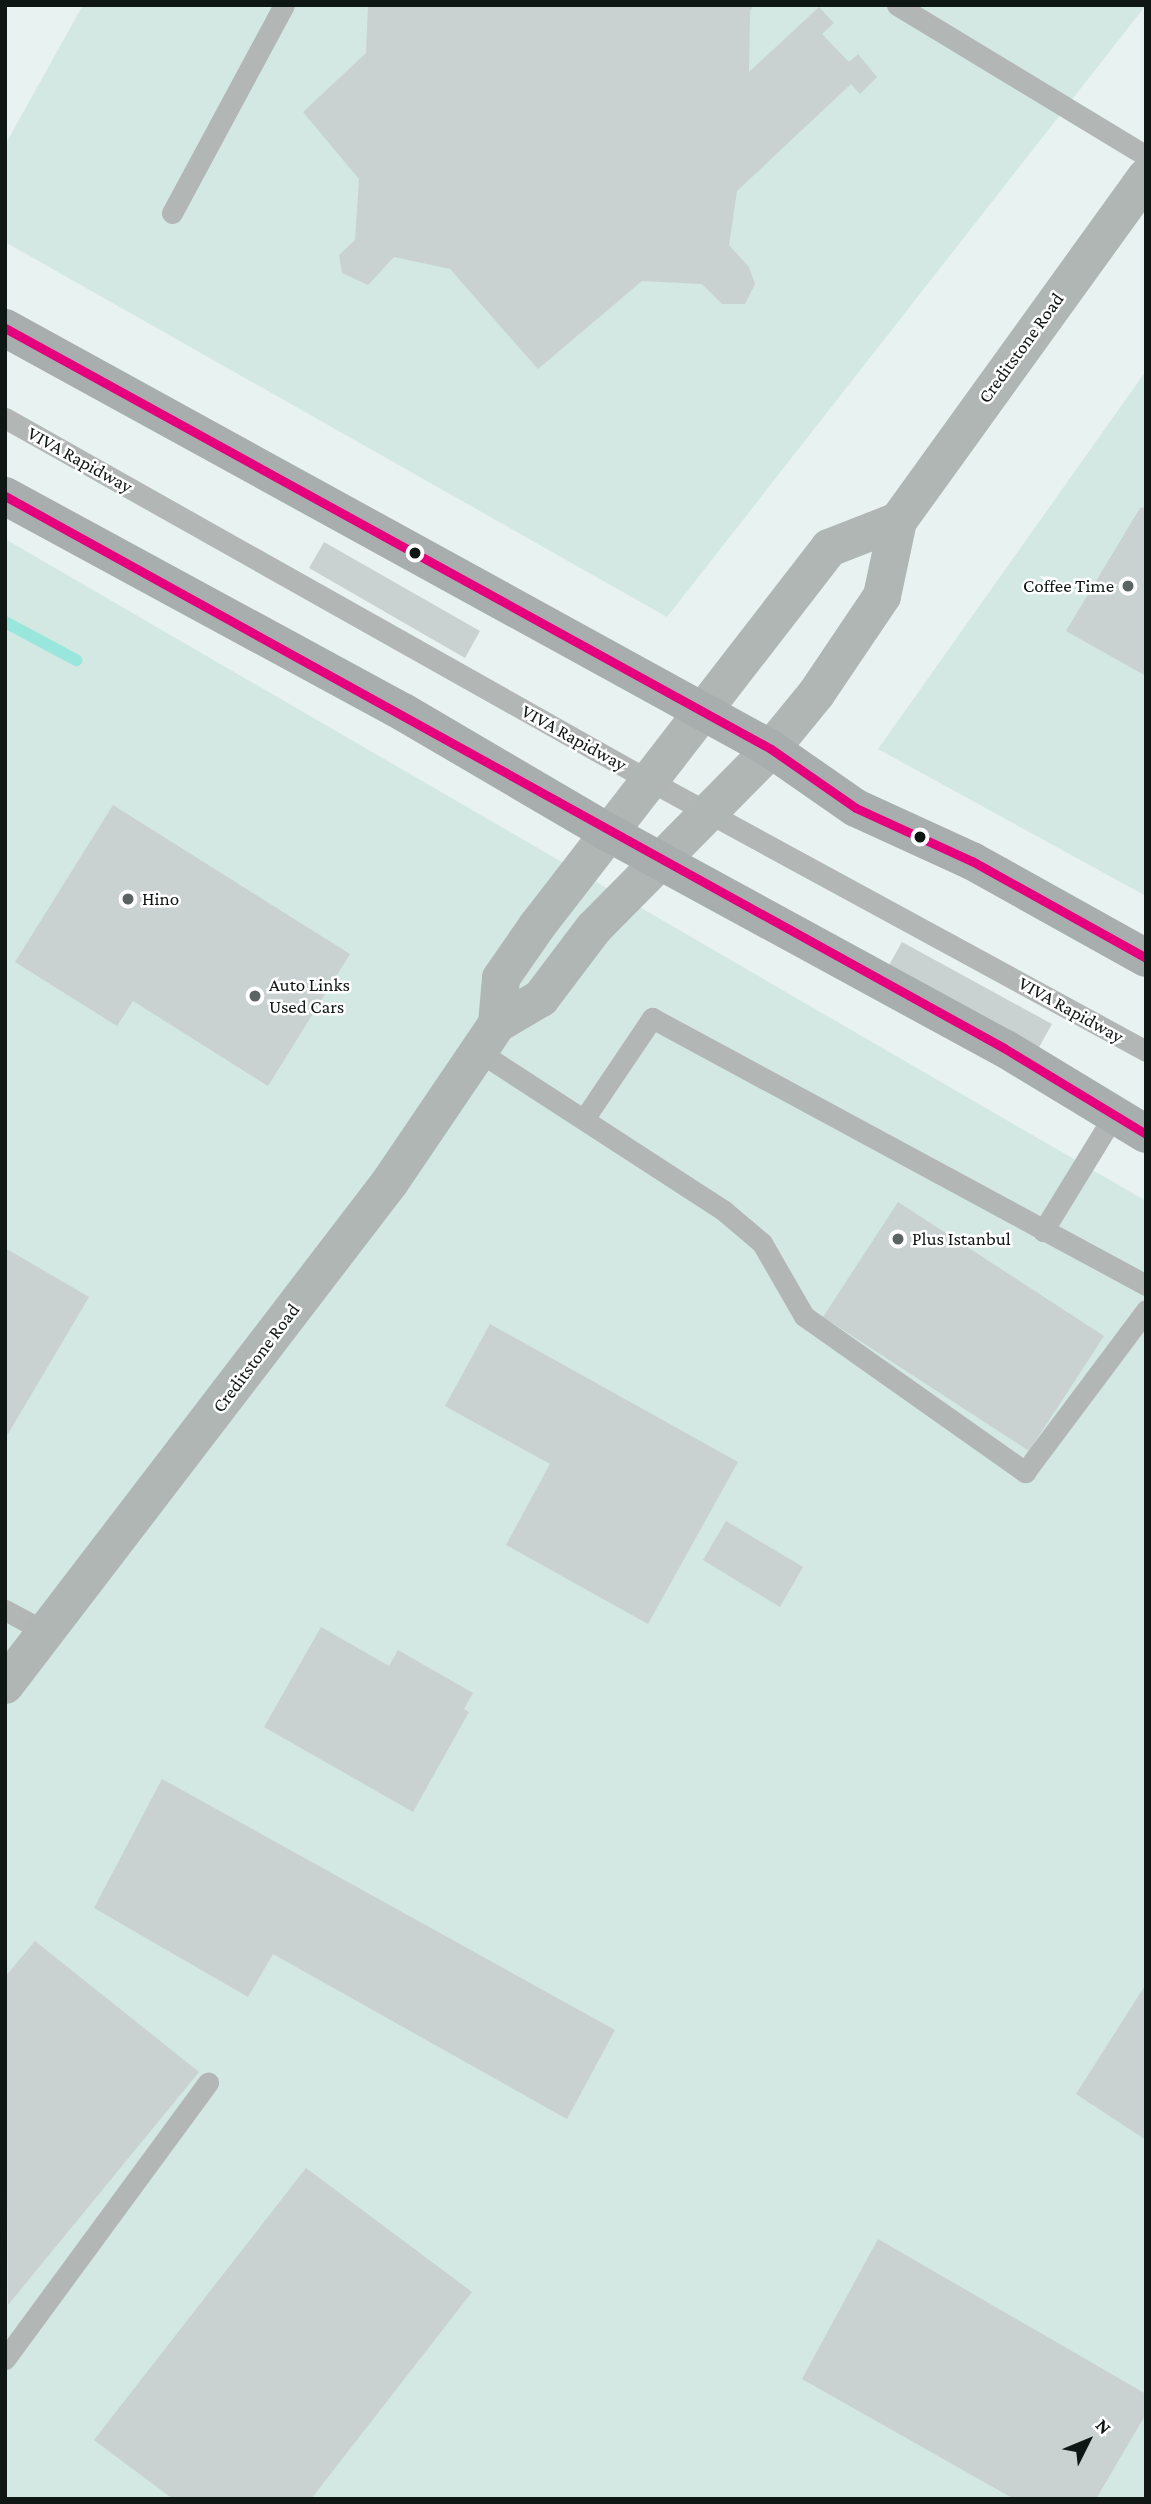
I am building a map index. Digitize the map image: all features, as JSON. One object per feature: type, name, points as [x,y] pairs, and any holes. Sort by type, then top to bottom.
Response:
[{"type":"main road","points":[[5,328],[771,749],[856,808],[972,861],[1146,958]]},
{"type":"main road","points":[[5,496],[403,712],[660,862],[1004,1048],[1146,1134]]},
{"type":"street","name":"Creditstone Road","points":[[5,1685],[390,1182],[487,1037],[541,998],[594,928],[771,749],[816,694],[882,596],[898,521],[1146,177]]},
{"type":"street","name":"Creditstone Road","points":[[487,1037],[501,978],[829,548],[898,521]]},
{"type":"lane","points":[[172,214],[284,5]]},
{"type":"lane","points":[[897,5],[1146,156]]},
{"type":"lane","name":"VIVA Rapidway","points":[[5,418],[650,780],[1146,1051]]},
{"type":"lane","points":[[584,1119],[652,1018],[1043,1231],[1146,1284]]},
{"type":"lane","points":[[487,1037],[584,1119],[723,1210],[762,1243],[804,1316],[1024,1472],[1146,1310]]},
{"type":"lane","points":[[1043,1231],[1114,1115]]},
{"type":"lane","points":[[5,1610],[46,1632]]},
{"type":"lane","points":[[5,2359],[208,2083]]},
{"type":"shaded area","points":[[83,5],[1146,5],[667,617],[5,242],[5,145]]},
{"type":"shaded area","points":[[1146,371],[1146,896],[878,749]]},
{"type":"shaded area","points":[[5,539],[1146,1201],[1146,2499],[5,2499]]},
{"type":"building","points":[[368,5],[754,5],[750,11],[749,72],[819,7],[834,23],[822,34],[849,62],[858,54],[877,77],[860,94],[851,84],[737,191],[729,245],[749,267],[755,284],[745,304],[722,304],[702,284],[642,281],[538,369],[450,269],[394,257],[368,285],[342,273],[339,255],[355,240],[359,179],[303,112],[366,53]]},
{"type":"building","points":[[1146,507],[1146,676],[1066,631],[1140,508]]},
{"type":"building","points":[[324,542],[480,631],[465,658],[309,568]]},
{"type":"building","points":[[113,805],[350,954],[268,1086],[133,1001],[117,1026],[15,962]]},
{"type":"building","points":[[902,942],[1052,1024],[1038,1049],[888,967]]},
{"type":"building","points":[[898,1202],[1104,1336],[1029,1451],[823,1317]]},
{"type":"building","points":[[5,1248],[89,1297],[5,1439]]},
{"type":"building","points":[[490,1324],[738,1462],[648,1624],[506,1545],[550,1464],[445,1406]]},
{"type":"building","points":[[726,1521],[803,1567],[780,1607],[703,1560]]},
{"type":"building","points":[[321,1627],[389,1666],[398,1650],[473,1693],[464,1709],[469,1712],[413,1812],[264,1727]]},
{"type":"building","points":[[162,1779],[615,2030],[567,2119],[273,1954],[248,1997],[94,1908]]},
{"type":"building","points":[[35,1941],[199,2072],[8,2305],[5,1977]]},
{"type":"building","points":[[1146,1984],[1146,2140],[1076,2094]]},
{"type":"building","points":[[306,2168],[472,2292],[311,2499],[173,2499],[94,2440]]},
{"type":"building","points":[[878,2239],[1146,2394],[1146,2414],[1096,2499],[1014,2499],[802,2379]]},
{"type":"waterway","points":[[5,622],[76,660]]},
{"type":"transit line","points":[[5,328],[771,749],[856,808],[972,861],[1146,958]]},
{"type":"transit line","points":[[5,496],[1004,1048],[1146,1134]]},
{"type":"place","name":"Coffee Time","points":[[1128,586]]},
{"type":"place","name":"Hino","points":[[128,899]]},
{"type":"place","name":"Auto Links Used Cars","points":[[255,996]]},
{"type":"place","name":"Plus Istanbul","points":[[898,1239]]}]
